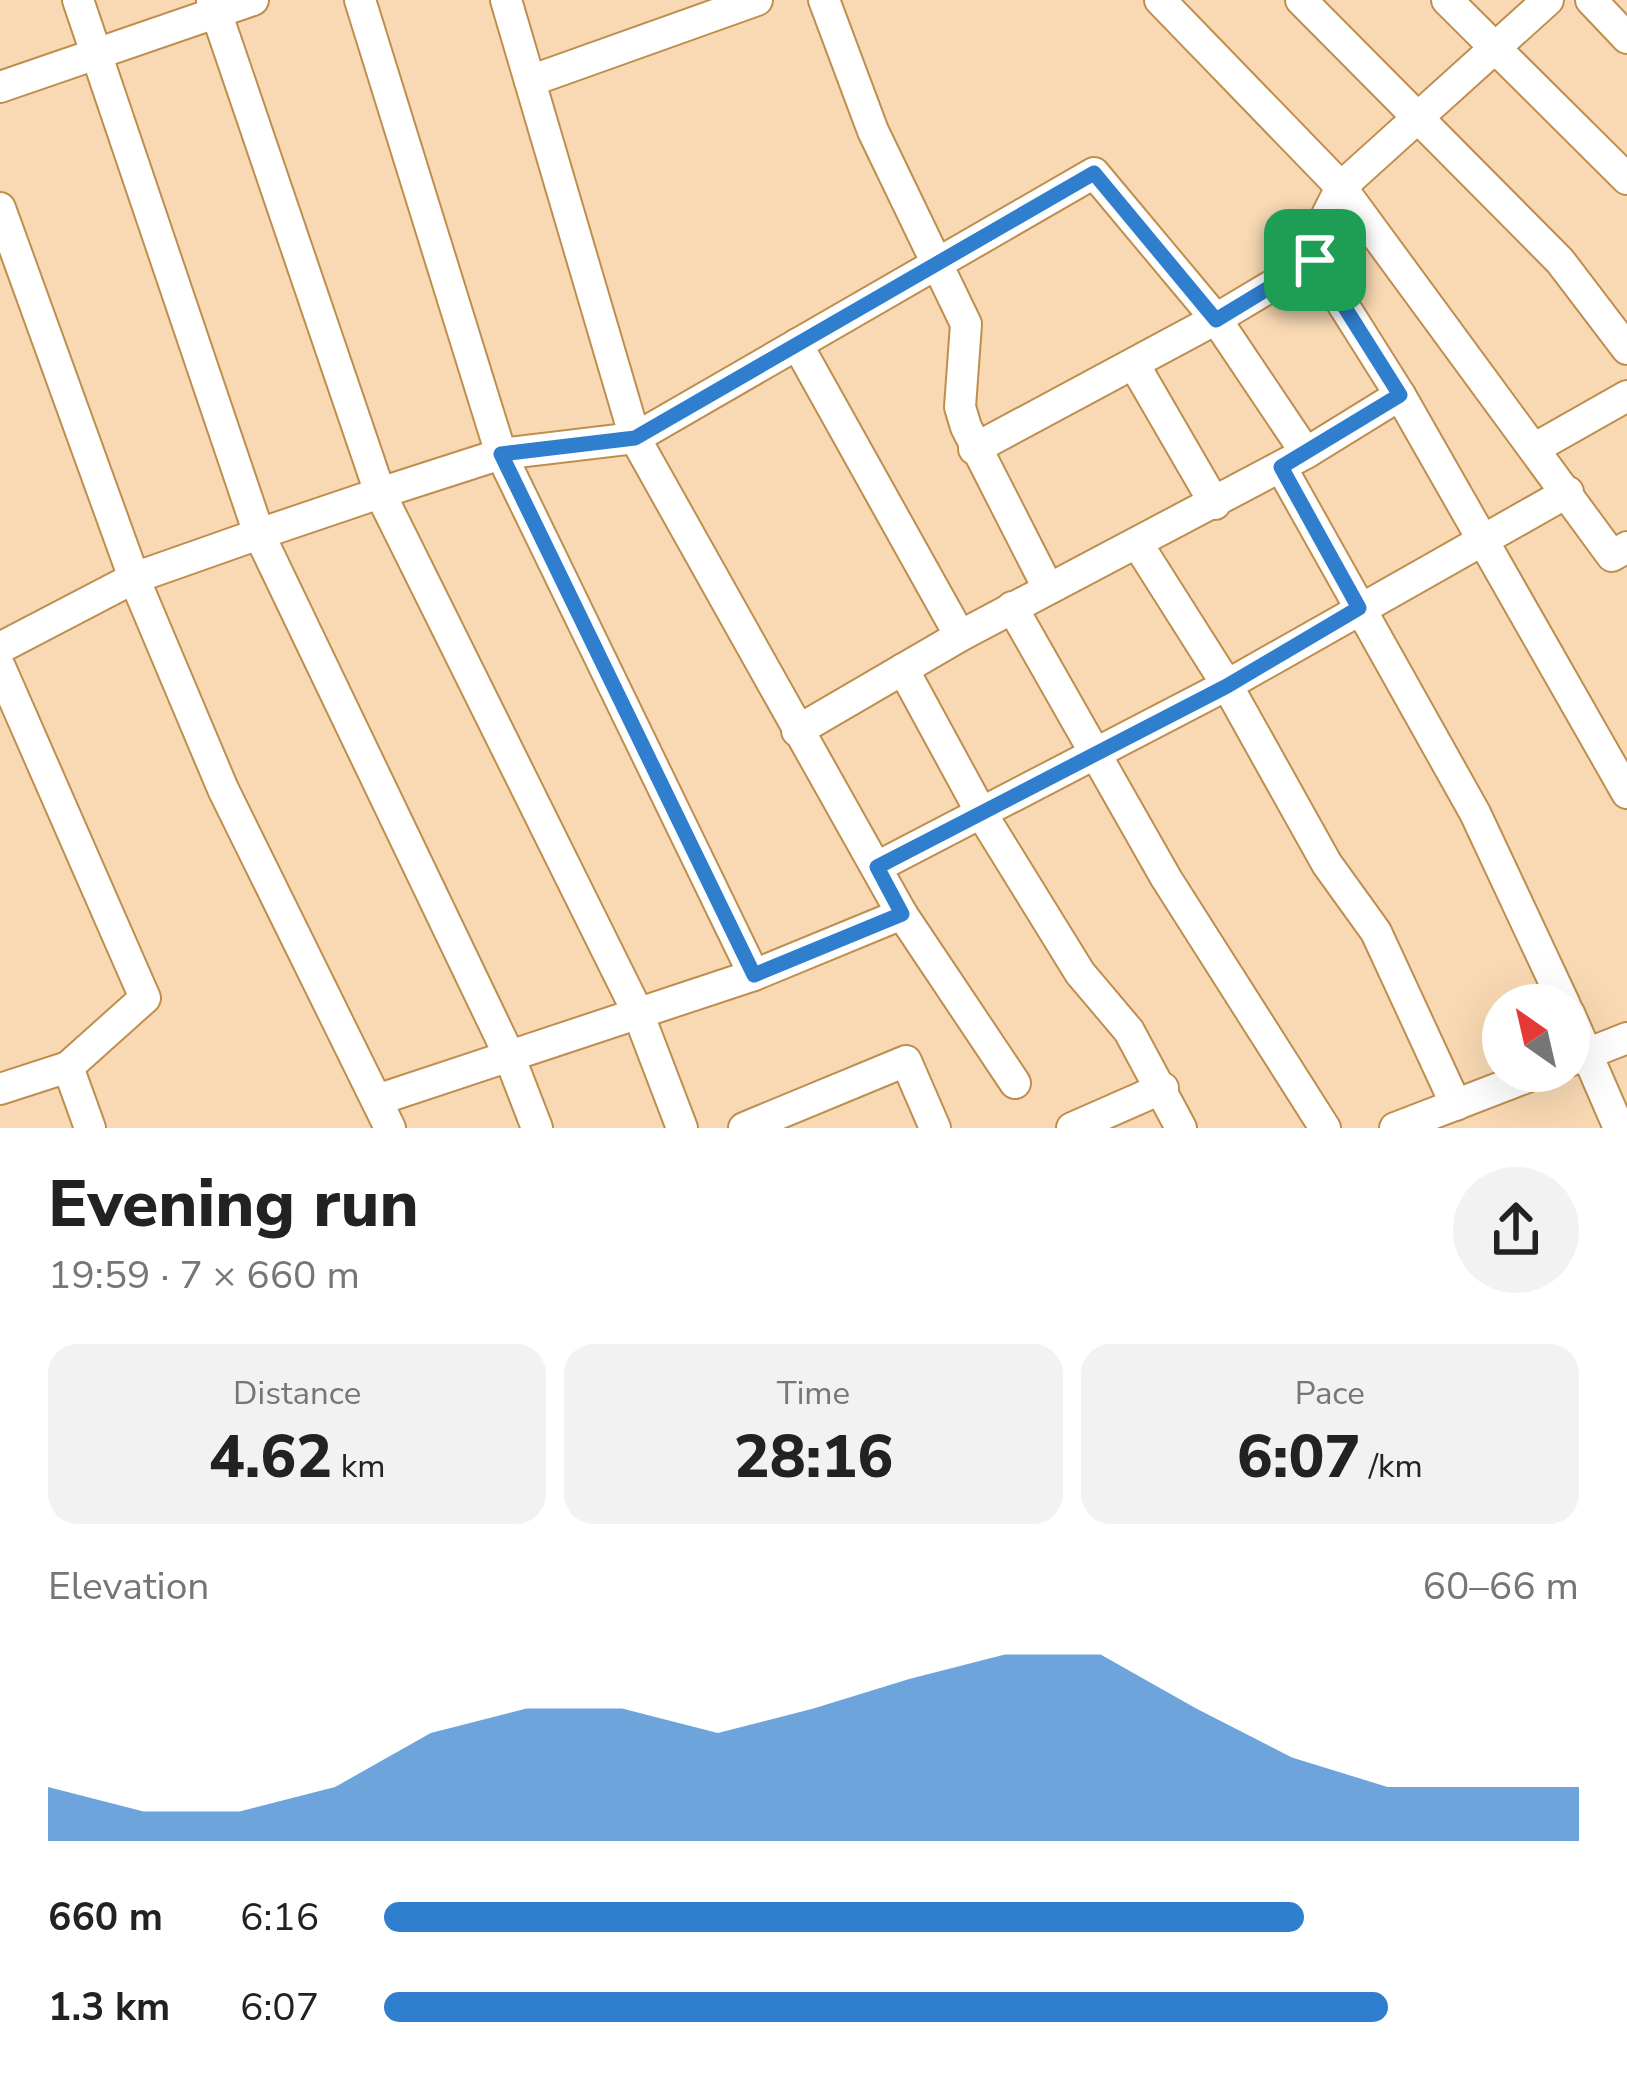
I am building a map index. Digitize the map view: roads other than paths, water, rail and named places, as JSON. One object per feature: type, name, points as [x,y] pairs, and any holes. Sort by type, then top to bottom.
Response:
[{"type":"street","points":[[78,0],[260,534],[508,1053],[537,1128]]},
{"type":"street","points":[[0,87],[213,7],[253,0]]},
{"type":"street","points":[[360,0],[501,454],[754,975]]},
{"type":"street","points":[[506,0],[635,438],[902,914],[1015,1083]]},
{"type":"street","points":[[530,81],[757,0]]},
{"type":"street","points":[[824,0],[873,130],[966,324],[960,407],[974,449],[1048,588]]},
{"type":"street","points":[[1160,0],[1341,187],[1622,560]]},
{"type":"street","points":[[1301,0],[1560,261],[1627,349]]},
{"type":"street","points":[[1447,0],[1627,179]]},
{"type":"street","points":[[1549,0],[1420,121],[1341,187],[1316,237],[1315,260],[1400,395],[1627,793]]},
{"type":"street","points":[[1591,0],[1627,38]]},
{"type":"street","points":[[213,7],[380,493],[638,1013],[682,1128]]},
{"type":"street","points":[[0,648],[134,578],[380,493],[501,454],[635,438],[1094,173],[1216,320],[1294,460],[1359,608],[1475,813],[1555,984]]},
{"type":"street","points":[[0,208],[134,578],[223,789],[383,1114],[508,1053],[754,975],[902,914]]},
{"type":"street","points":[[974,449],[1135,366],[1315,260]]},
{"type":"street","points":[[797,344],[960,635]]},
{"type":"street","points":[[1135,366],[1215,504]]},
{"type":"street","points":[[797,731],[960,635],[1294,460],[1400,395]]},
{"type":"street","points":[[1537,447],[1627,396]]},
{"type":"street","points":[[877,867],[1227,686],[1568,492]]},
{"type":"street","points":[[1137,543],[1227,686],[1327,864],[1376,932],[1456,1105]]},
{"type":"street","points":[[1012,607],[1092,755],[1325,1128]]},
{"type":"street","points":[[0,667],[146,998],[68,1067],[0,1089]]},
{"type":"street","points":[[903,670],[983,816],[1080,973],[1130,1031],[1180,1128]]},
{"type":"street","points":[[1590,1053],[1627,1038]]},
{"type":"street","points":[[744,1128],[906,1061],[935,1128]]},
{"type":"street","points":[[68,1067],[90,1128]]},
{"type":"street","points":[[1590,1078],[1619,1128]]},
{"type":"street","points":[[1072,1128],[1163,1088]]},
{"type":"street","points":[[1395,1128],[1489,1092]]}]
